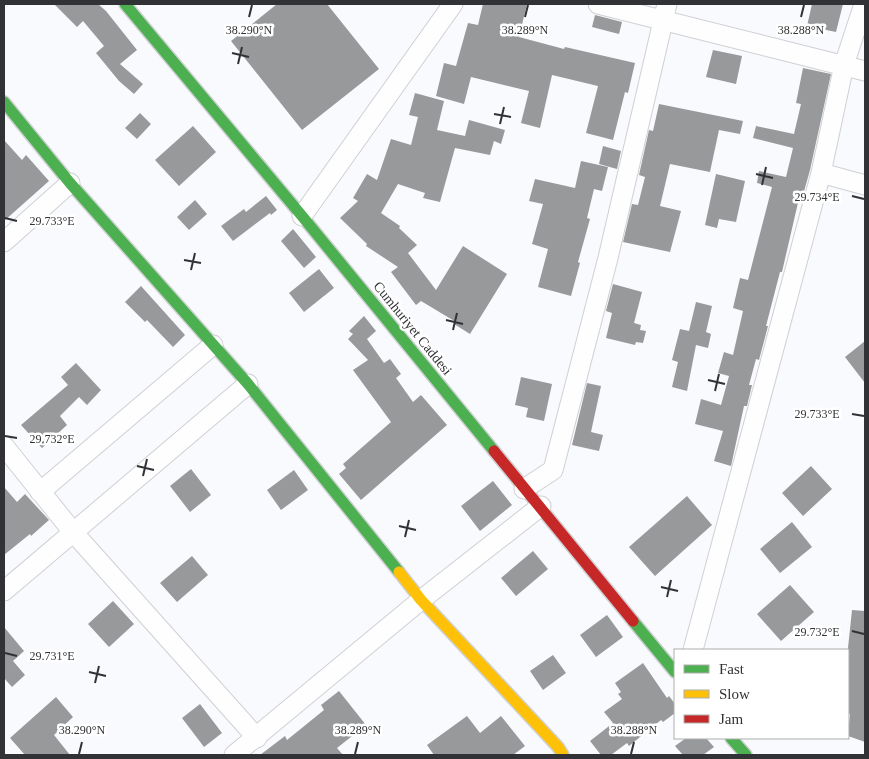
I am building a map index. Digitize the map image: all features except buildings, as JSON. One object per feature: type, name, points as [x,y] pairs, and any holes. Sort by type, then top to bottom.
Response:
[{"type":"main road","name":"Cumhuriyet Caddesi","points":[[125,4],[302,216],[524,489],[541,506],[674,671]]},
{"type":"main road","points":[[4,102],[70,184],[248,384],[421,600],[557,753]]},
{"type":"main road","points":[[732,739],[746,755]]},
{"type":"street","points":[[302,216],[453,4]]},
{"type":"street","points":[[598,4],[666,12],[865,70]]},
{"type":"street","points":[[693,649],[821,173],[844,65],[864,4]]},
{"type":"street","points":[[524,489],[553,470],[608,258],[666,12]]},
{"type":"street","points":[[821,173],[865,185]]},
{"type":"street","points":[[4,242],[70,184]]},
{"type":"street","points":[[40,492],[214,345]]},
{"type":"street","points":[[4,592],[248,384]]},
{"type":"street","points":[[4,446],[73,532],[257,738]]},
{"type":"street","points":[[234,755],[257,738],[421,600],[541,506]]},
{"type":"traffic: fast","points":[[125,4],[302,216],[494,451]]},
{"type":"traffic: fast","points":[[4,102],[70,183],[248,384],[399,572]]},
{"type":"traffic: fast","points":[[633,621],[674,671]]},
{"type":"traffic: fast","points":[[732,739],[746,755]]},
{"type":"traffic: slow","points":[[399,572],[421,600],[558,747],[563,755]]},
{"type":"traffic: jam","points":[[494,451],[633,621]]}]
